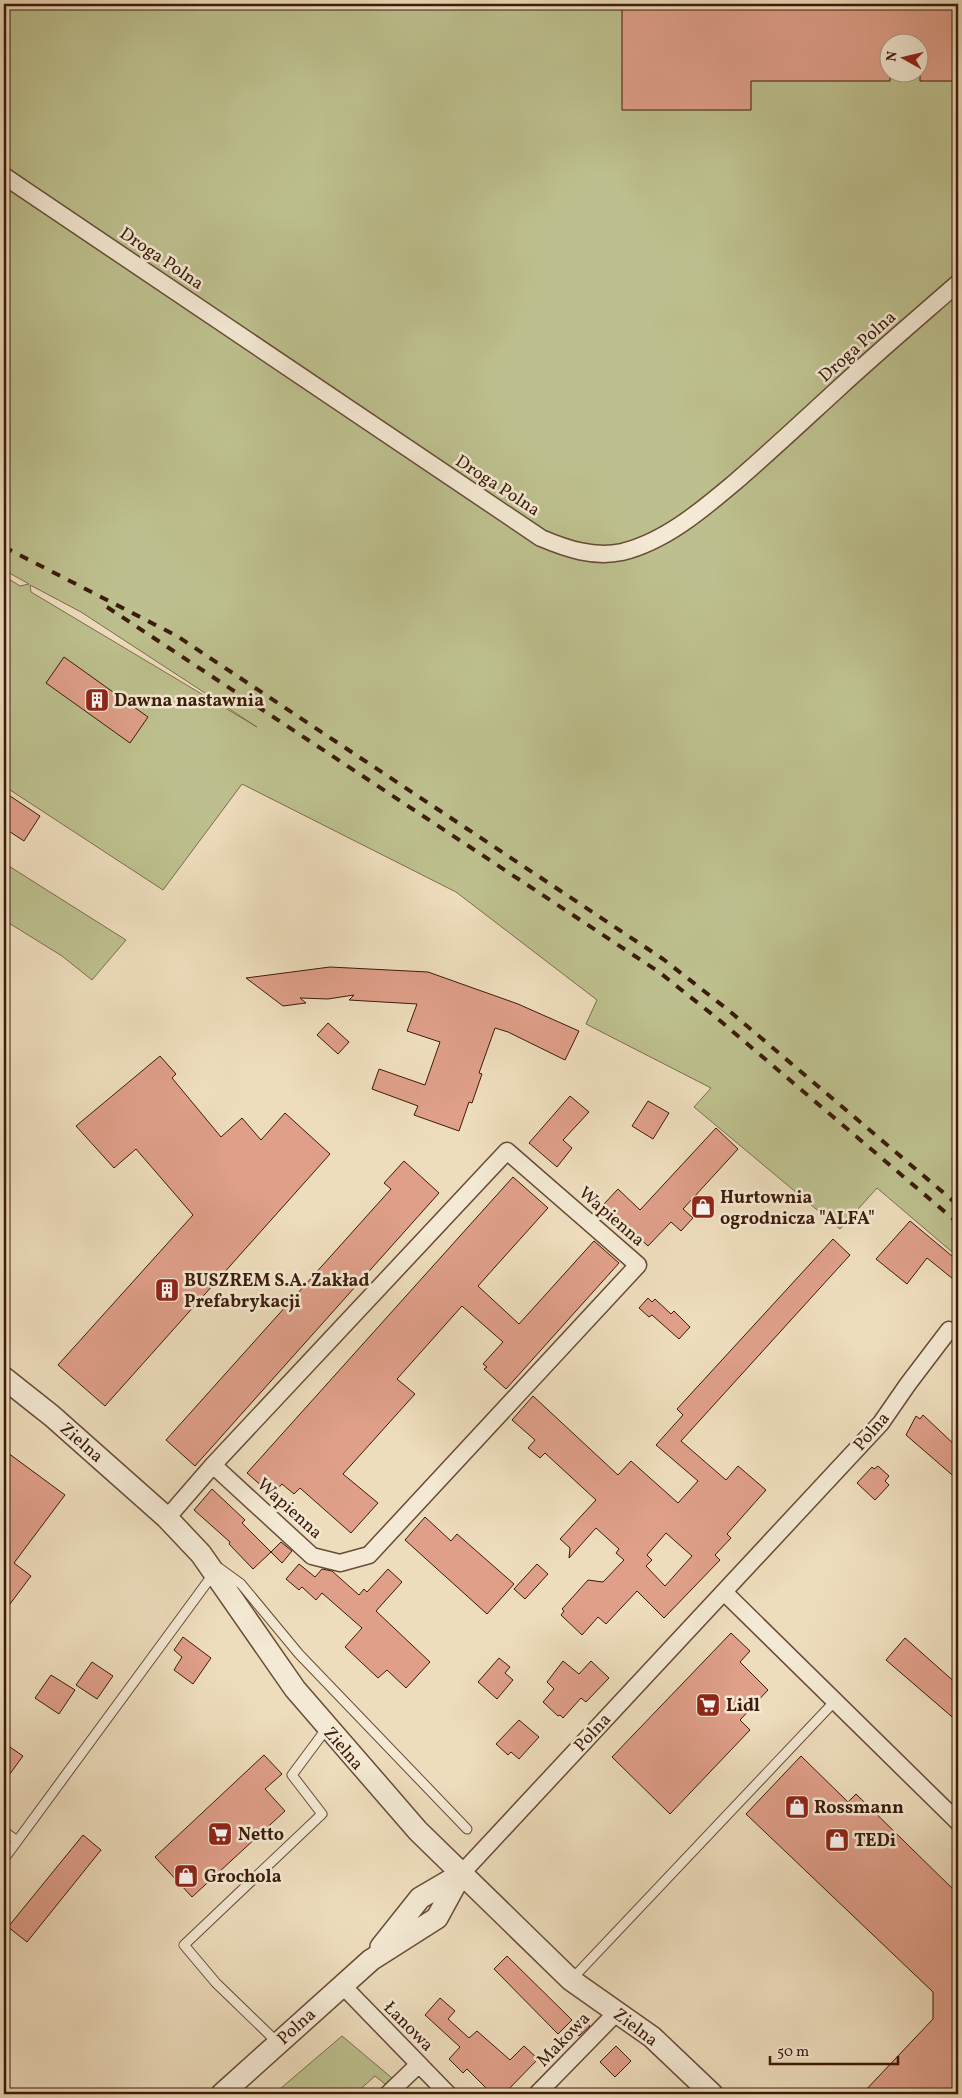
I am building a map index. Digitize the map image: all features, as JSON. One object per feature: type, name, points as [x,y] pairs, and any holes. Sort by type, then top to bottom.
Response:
[{"type":"street","name":"Droga Polna","points":[[4,176],[541,538],[564,548],[593,554],[622,552],[646,543],[705,508],[958,283]]},
{"type":"street","name":"Wapienna","points":[[167,1518],[213,1465],[507,1151],[638,1265],[369,1555],[340,1563],[312,1556],[213,1465]]},
{"type":"street","name":"Polna","points":[[222,2094],[371,1960],[437,1918],[461,1874],[881,1423],[949,1330]]},
{"type":"street","name":"Zielna","points":[[4,1378],[52,1416],[167,1518],[201,1554],[275,1662],[327,1728],[398,1811],[570,1980],[652,2036],[712,2094]]},
{"type":"street","points":[[724,1592],[958,1822]]},
{"type":"street","name":"Łanowa","points":[[342,1985],[448,2094]]},
{"type":"street","name":"Makowa","points":[[536,2094],[618,2012]]},
{"type":"street","points":[[388,2094],[419,2064]]},
{"type":"lane","points":[[201,1554],[241,1584],[298,1654],[467,1829]]},
{"type":"lane","points":[[4,1858],[214,1573]]},
{"type":"lane","points":[[570,1980],[835,1701]]},
{"type":"lane","points":[[278,2043],[216,1983],[184,1945],[322,1814],[292,1775],[327,1728]]},
{"type":"lane","points":[[4,1831],[17,1841]]},
{"type":"green space","points":[[4,4],[958,4],[958,1257],[877,1188],[840,1229],[694,1107],[711,1088],[586,1024],[597,1000],[456,892],[242,784],[163,890],[4,786],[4,576],[20,586],[29,584],[4,570]],"holes":[[[30,585],[81,612],[257,727],[31,592]]]},
{"type":"green space","points":[[4,863],[126,940],[92,980],[62,956],[4,920]]},
{"type":"green space","points":[[342,2036],[392,2078],[385,2084],[375,2076],[355,2094],[274,2094]]},
{"type":"building","points":[[622,4],[958,4],[958,81],[930,81],[930,32],[880,32],[880,81],[751,81],[751,110],[622,110]]},
{"type":"building","name":"Dawna nastawnia","points":[[64,657],[148,717],[130,743],[46,683]]},
{"type":"building","points":[[4,792],[40,816],[24,841],[4,828]]},
{"type":"building","points":[[330,967],[428,972],[518,1004],[579,1031],[565,1060],[508,1032],[495,1028],[479,1073],[482,1074],[472,1103],[469,1102],[459,1131],[414,1115],[418,1106],[372,1089],[379,1069],[425,1085],[440,1042],[407,1031],[417,1004],[349,1000],[354,995],[328,999],[300,998],[306,1003],[283,1006],[246,978]]},
{"type":"building","points":[[328,1023],[349,1042],[338,1054],[317,1035]]},
{"type":"building","name":"BUSZREM S.A. Zakład Prefabrykacji","points":[[160,1056],[176,1074],[172,1078],[221,1137],[242,1118],[261,1140],[285,1113],[330,1154],[105,1406],[58,1365],[193,1215],[136,1149],[114,1168],[76,1126]]},
{"type":"building","points":[[570,1096],[589,1112],[563,1140],[572,1148],[557,1167],[529,1143]]},
{"type":"building","points":[[648,1101],[669,1113],[653,1139],[632,1126]]},
{"type":"building","points":[[716,1128],[738,1149],[683,1209],[693,1218],[681,1231],[671,1222],[648,1246],[603,1205],[618,1189],[640,1210]]},
{"type":"building","points":[[404,1161],[439,1193],[195,1466],[166,1440],[391,1189],[384,1183]]},
{"type":"building","points":[[513,1177],[548,1208],[478,1286],[519,1324],[594,1241],[619,1263],[506,1389],[484,1369],[487,1367],[483,1364],[503,1342],[462,1306],[397,1379],[415,1394],[343,1474],[378,1503],[351,1533],[300,1488],[294,1494],[282,1484],[272,1495],[247,1473]]},
{"type":"building","points":[[910,1221],[958,1261],[958,1283],[927,1258],[907,1284],[876,1259]]},
{"type":"building","points":[[833,1239],[850,1255],[681,1441],[726,1480],[738,1466],[766,1490],[727,1534],[731,1538],[715,1555],[720,1560],[664,1618],[637,1591],[606,1624],[598,1617],[582,1635],[561,1615],[564,1611],[562,1609],[588,1580],[603,1582],[624,1560],[616,1553],[619,1549],[596,1528],[569,1558],[570,1548],[560,1539],[596,1500],[545,1453],[540,1458],[528,1448],[535,1440],[512,1420],[533,1396],[618,1475],[631,1461],[678,1503],[698,1481],[656,1445],[683,1415],[677,1409]],"holes":[[[666,1533],[692,1556],[665,1586],[646,1566],[652,1560],[647,1555]]]},
{"type":"building","points":[[648,1298],[652,1302],[655,1299],[671,1314],[674,1311],[690,1327],[679,1339],[652,1315],[649,1317],[639,1308]]},
{"type":"building","points":[[923,1415],[958,1448],[958,1480],[906,1435],[916,1416],[920,1419]]},
{"type":"building","points":[[4,1450],[65,1495],[14,1563],[31,1576],[4,1612]]},
{"type":"building","points":[[878,1466],[889,1476],[885,1481],[889,1485],[875,1500],[857,1483],[872,1467],[874,1469]]},
{"type":"building","points":[[212,1489],[245,1520],[242,1523],[271,1552],[253,1569],[229,1544],[230,1542],[194,1510]]},
{"type":"building","points":[[425,1517],[451,1541],[457,1534],[514,1584],[487,1614],[405,1540]]},
{"type":"building","points":[[281,1542],[292,1551],[282,1563],[271,1552]]},
{"type":"building","points":[[299,1564],[315,1577],[322,1569],[332,1571],[359,1595],[364,1589],[367,1592],[388,1569],[402,1582],[376,1611],[430,1662],[406,1688],[387,1670],[378,1678],[345,1647],[362,1628],[322,1593],[316,1600],[302,1587],[299,1590],[286,1579]]},
{"type":"building","points":[[537,1564],[548,1574],[525,1599],[514,1589]]},
{"type":"building","name":"Lidl","points":[[731,1633],[750,1651],[740,1662],[768,1690],[740,1720],[750,1730],[670,1814],[612,1757]]},
{"type":"building","points":[[183,1637],[211,1658],[193,1684],[174,1670],[182,1657],[174,1650]]},
{"type":"building","points":[[905,1638],[958,1685],[958,1722],[886,1660]]},
{"type":"building","points":[[499,1658],[510,1667],[505,1673],[513,1680],[497,1699],[478,1682]]},
{"type":"building","points":[[563,1661],[579,1674],[591,1661],[609,1678],[586,1702],[581,1698],[563,1718],[560,1715],[558,1716],[543,1702],[554,1689],[547,1682]]},
{"type":"building","points":[[92,1662],[113,1676],[97,1699],[76,1685]]},
{"type":"building","points":[[51,1675],[75,1690],[59,1714],[35,1698]]},
{"type":"building","points":[[519,1720],[539,1737],[519,1759],[511,1752],[508,1755],[496,1744]]},
{"type":"building","points":[[4,1743],[23,1756],[4,1782]]},
{"type":"building","name":"Netto","points":[[264,1755],[282,1774],[265,1789],[285,1811],[192,1897],[155,1857]]},
{"type":"building","points":[[801,1756],[848,1802],[856,1794],[958,1894],[958,2094],[862,2094],[933,2019],[933,1992],[746,1814]]},
{"type":"building","points":[[83,1835],[101,1850],[27,1942],[8,1927]]},
{"type":"building","points":[[507,1956],[572,2020],[558,2034],[494,1969]]},
{"type":"building","points":[[440,1998],[455,2011],[448,2019],[469,2038],[477,2031],[510,2060],[524,2046],[538,2059],[504,2094],[492,2094],[467,2069],[463,2073],[449,2059],[460,2047],[425,2015]]},
{"type":"building","points":[[580,2016],[590,2026],[579,2036],[570,2027]]},
{"type":"building","points":[[616,2046],[631,2061],[615,2077],[600,2062]]},
{"type":"railway","points":[[4,547],[177,636],[663,959],[727,1009],[958,1205]]},
{"type":"railway","points":[[107,607],[659,972],[718,1019],[958,1223]]},
{"type":"place","name":"Dawna nastawnia","points":[[97,700]]},
{"type":"place","name":"Hurtownia ogrodnicza \"ALFA\"","points":[[703,1207]]},
{"type":"place","name":"BUSZREM S.A. Zakład Prefabrykacji","points":[[167,1290]]},
{"type":"place","name":"Lidl","points":[[708,1705]]},
{"type":"place","name":"Rossmann","points":[[797,1807]]},
{"type":"place","name":"Netto","points":[[220,1834]]},
{"type":"place","name":"TEDi","points":[[837,1840]]},
{"type":"place","name":"Grochola","points":[[186,1876]]}]
